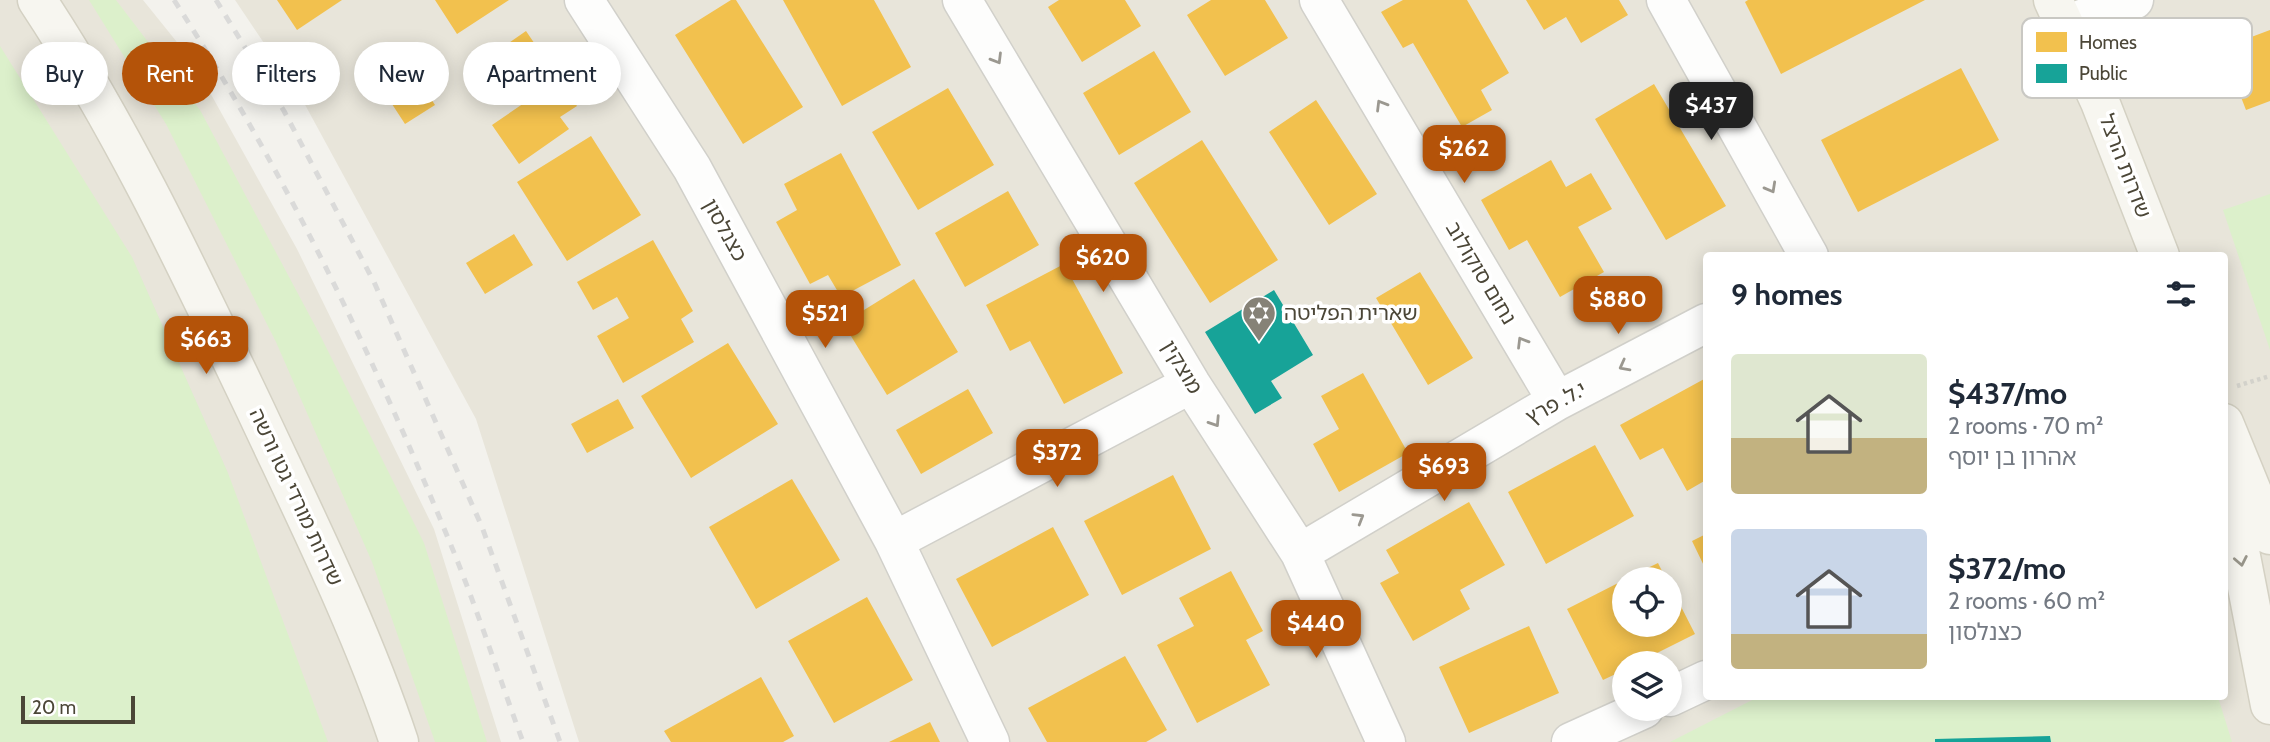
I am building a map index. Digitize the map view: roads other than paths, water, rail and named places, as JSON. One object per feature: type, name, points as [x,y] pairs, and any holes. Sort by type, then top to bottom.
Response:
[{"type":"main road","name":"שדרות מורדי גטו ורשה","points":[[37,0],[73,55],[181,254],[331,570],[381,689],[399,742]]},
{"type":"main road","name":"שדרות הרצל","points":[[2098,98],[2158,252]]},
{"type":"main road","points":[[2228,433],[2270,535]]},
{"type":"main road","points":[[2228,490],[2270,705]]},
{"type":"street","name":"כצנלסון","points":[[584,0],[692,168],[894,541],[990,742]]},
{"type":"street","name":"מוצקין","points":[[962,0],[1191,384],[1300,553],[1386,742]]},
{"type":"street","name":"נחום סוקולוב","points":[[1319,0],[1557,401]]},
{"type":"street","points":[[1666,0],[1807,252]]},
{"type":"street","points":[[2059,12],[2134,0]]},
{"type":"street","name":"י.ל. פרץ","points":[[1300,553],[1557,401],[1703,325]]},
{"type":"street","points":[[894,541],[1191,384]]},
{"type":"street","points":[[1682,691],[1703,681]]},
{"type":"street","points":[[1571,742],[1617,721]]},
{"type":"railway","points":[[174,0],[214,64],[289,196],[356,330],[419,468],[458,563],[523,742]]},
{"type":"railway","points":[[216,0],[284,111],[374,282],[482,527],[560,742]]},
{"type":"place","name":"שארית הפליטה","points":[[1259,343]]}]
